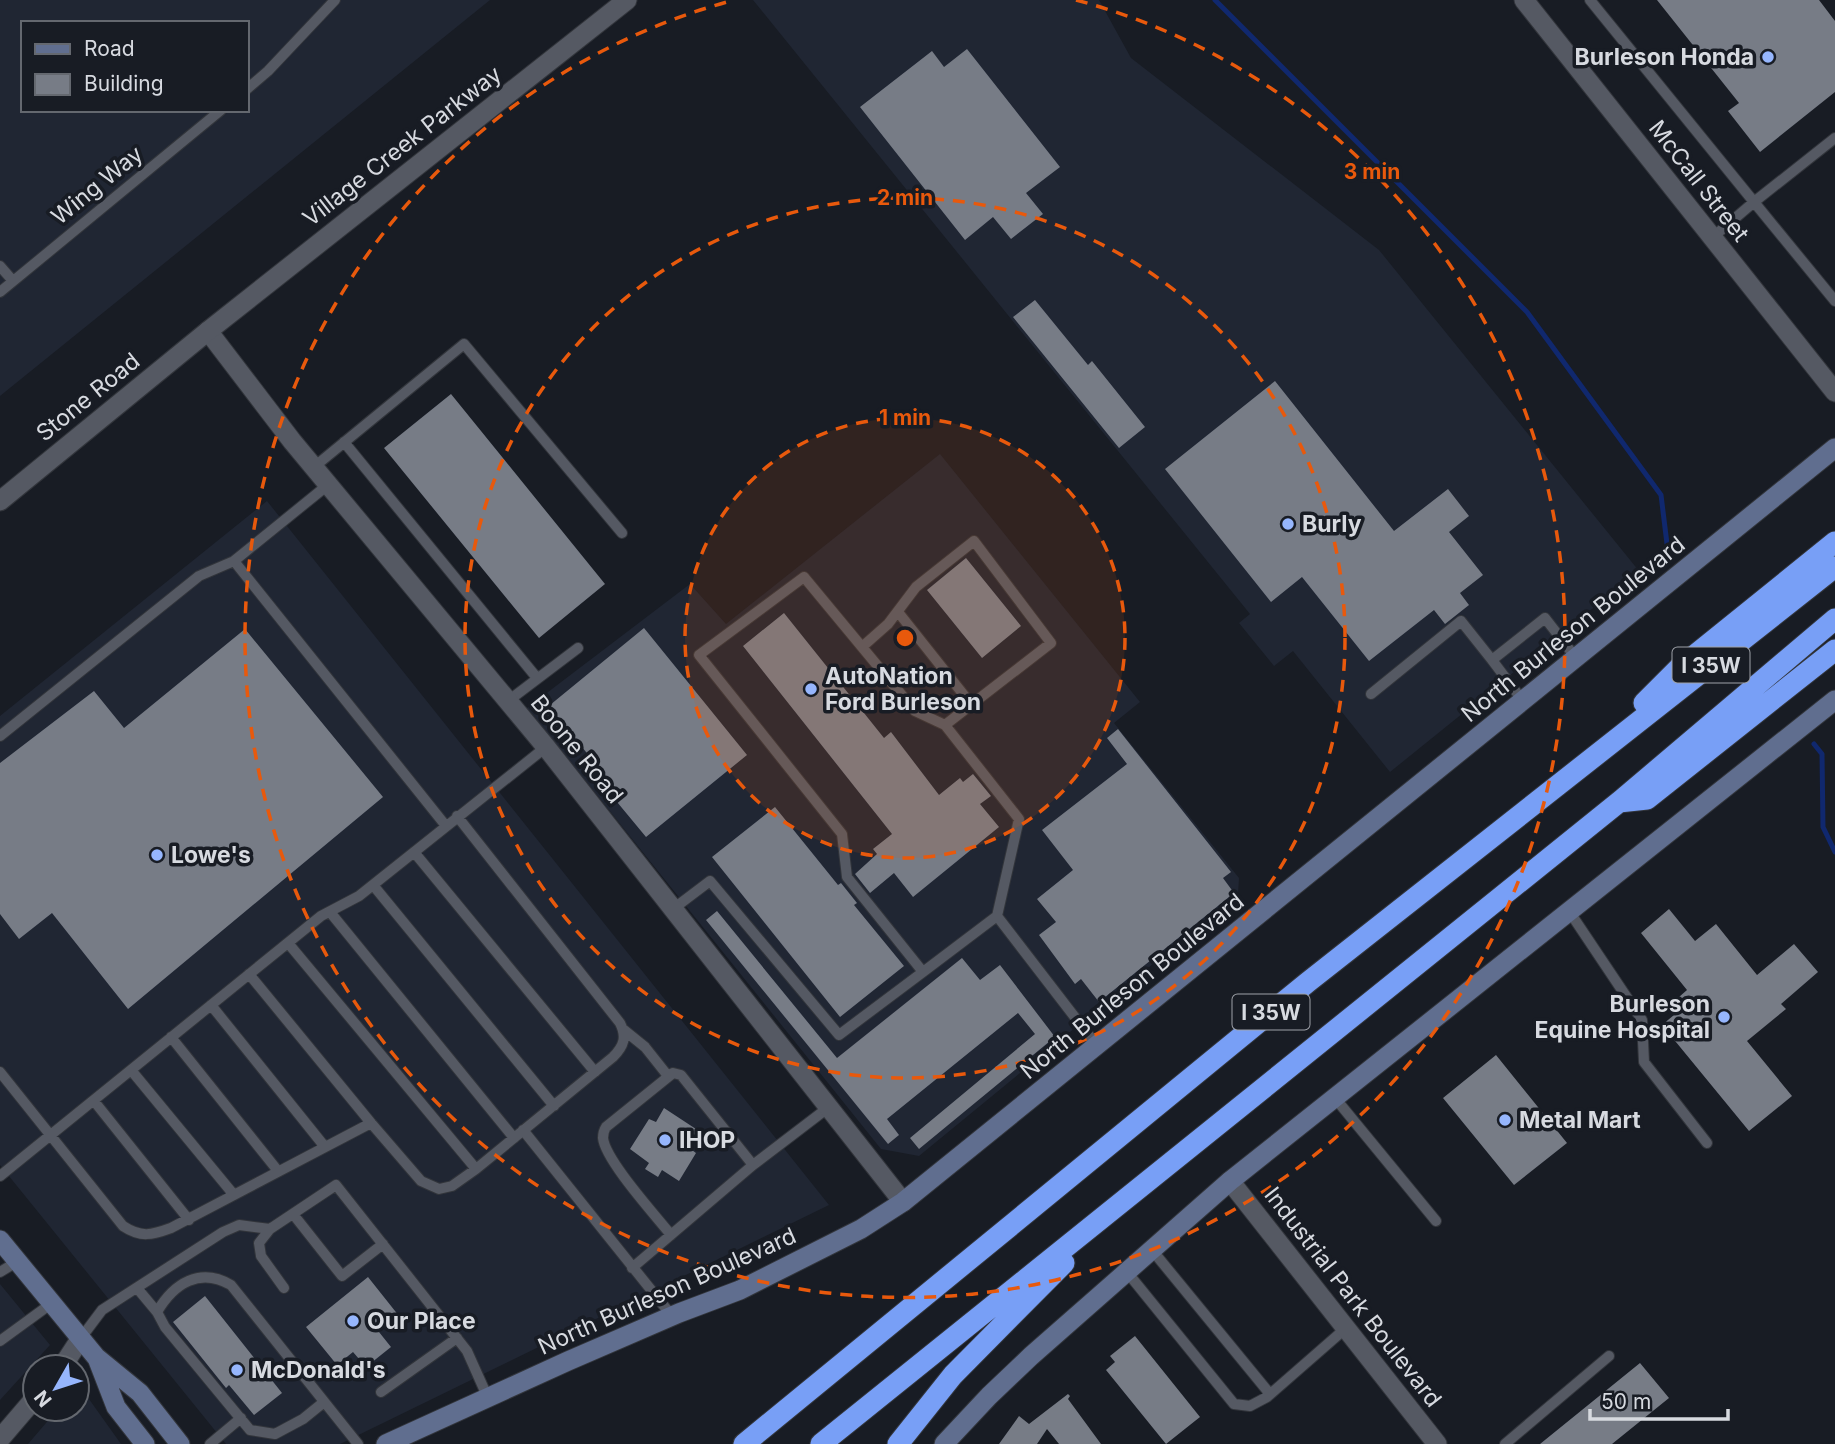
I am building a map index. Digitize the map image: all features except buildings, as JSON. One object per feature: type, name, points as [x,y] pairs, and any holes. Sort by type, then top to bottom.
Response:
[{"type":"highway","points":[[1586,763],[1679,668],[1835,542]]},
{"type":"highway","name":"I 35W","points":[[744,1444],[1297,990],[1835,568]]},
{"type":"highway","name":"I 35W","points":[[821,1444],[1619,802],[1835,619]]},
{"type":"highway","points":[[1619,802],[1647,799],[1835,650]]},
{"type":"highway","points":[[898,1444],[953,1376],[1129,1198]]},
{"type":"main road","name":"North Burleson Boulevard","points":[[386,1444],[672,1317],[740,1290],[861,1229],[903,1202],[1835,448]]},
{"type":"main road","points":[[944,1444],[1031,1356],[1230,1181],[1835,700]]},
{"type":"main road","points":[[0,1240],[96,1357],[117,1388],[116,1407],[137,1441]]},
{"type":"main road","points":[[117,1388],[140,1393],[180,1444]]},
{"type":"street","name":"Village Creek Parkway","points":[[208,331],[627,0]]},
{"type":"street","name":"McCall Street","points":[[1524,0],[1835,392]]},
{"type":"street","name":"Boone Road","points":[[208,331],[314,467],[546,747],[903,1202]]},
{"type":"street","name":"Stone Road","points":[[0,502],[208,331]]},
{"type":"street","name":"Industrial Park Boulevard","points":[[1230,1181],[1437,1444]]},
{"type":"street","points":[[71,1353],[81,1338]]},
{"type":"street","points":[[0,1439],[21,1414]]},
{"type":"lane","points":[[248,88],[268,71],[335,0]]},
{"type":"lane","points":[[1590,0],[1835,302]]},
{"type":"lane","name":"Wing Way","points":[[0,292],[219,112]]},
{"type":"lane","points":[[1713,237],[1835,138]]},
{"type":"lane","points":[[0,266],[12,281]]},
{"type":"lane","points":[[314,467],[464,344],[622,533]]},
{"type":"lane","points":[[344,442],[537,678]]},
{"type":"lane","points":[[0,736],[199,576],[234,562],[329,484]]},
{"type":"lane","points":[[862,647],[888,624],[916,587],[974,541],[1051,642],[945,725]]},
{"type":"lane","points":[[234,562],[446,826]]},
{"type":"lane","points":[[673,909],[710,881],[839,1035],[923,972],[997,916],[1019,819],[945,725],[915,711],[804,577],[699,655],[842,834],[847,877],[923,972]]},
{"type":"lane","points":[[898,612],[971,704]]},
{"type":"lane","points":[[1492,660],[1545,618],[1577,658]]},
{"type":"lane","points":[[1371,694],[1461,621],[1523,701]]},
{"type":"lane","points":[[508,701],[578,648]]},
{"type":"lane","points":[[0,1176],[288,943],[330,912],[359,896],[546,747]]},
{"type":"lane","points":[[457,816],[624,1030],[645,1047],[668,1076]]},
{"type":"lane","points":[[414,852],[594,1072]]},
{"type":"lane","points":[[373,885],[554,1106]]},
{"type":"lane","points":[[1569,911],[1642,1020],[1644,1062],[1707,1143]]},
{"type":"lane","points":[[330,912],[672,1317]]},
{"type":"lane","points":[[997,916],[1097,1046]]},
{"type":"lane","points":[[288,943],[476,1169]]},
{"type":"lane","points":[[249,974],[371,1124],[429,1187],[445,1188],[476,1169],[554,1106],[623,1045],[624,1030]]},
{"type":"lane","points":[[211,1005],[325,1147]]},
{"type":"lane","points":[[171,1037],[278,1171]]},
{"type":"lane","points":[[131,1070],[234,1195]]},
{"type":"lane","points":[[0,1072],[123,1226],[135,1234],[151,1235],[189,1220],[371,1124]]},
{"type":"lane","points":[[671,1235],[627,1181],[606,1149],[602,1136],[606,1127],[668,1076],[673,1073],[681,1075],[753,1165]]},
{"type":"lane","points":[[1335,1098],[1436,1221]]},
{"type":"lane","points":[[94,1101],[189,1220]]},
{"type":"lane","points":[[632,1268],[753,1165],[829,1107]]},
{"type":"lane","points":[[284,1288],[261,1256],[259,1243],[270,1229],[335,1185],[467,1351],[488,1398]]},
{"type":"lane","points":[[293,1214],[342,1276],[383,1244]]},
{"type":"lane","points":[[81,1338],[102,1310],[223,1232],[239,1224],[270,1229]]},
{"type":"lane","points":[[1152,1250],[1270,1394]]},
{"type":"lane","points":[[0,1272],[18,1261]]},
{"type":"lane","points":[[1126,1272],[1234,1404],[1251,1406],[1270,1394],[1346,1328]]},
{"type":"lane","points":[[157,1312],[173,1293],[189,1280],[205,1276],[231,1285],[358,1444]]},
{"type":"lane","points":[[137,1288],[157,1312],[165,1327],[250,1430],[275,1434],[303,1419],[324,1402]]},
{"type":"lane","points":[[0,1341],[52,1303]]},
{"type":"lane","points":[[381,1392],[457,1338]]},
{"type":"lane","points":[[1505,1444],[1609,1356]]},
{"type":"lane","points":[[210,1444],[241,1418]]},
{"type":"shaded area","points":[[0,0],[490,0],[0,396]]},
{"type":"shaded area","points":[[753,0],[1099,0],[1131,58],[1379,250],[1639,571],[1390,772],[1293,651],[1274,666],[1239,623],[1250,614]]},
{"type":"shaded area","points":[[940,454],[1140,702],[1114,723],[1239,878],[1238,894],[919,1156],[881,1149],[527,708],[690,584],[726,624]]},
{"type":"shaded area","points":[[267,501],[829,1205],[340,1444],[226,1444],[0,1165],[0,716]]},
{"type":"shaded area","points":[[0,1284],[50,1345],[43,1353],[21,1353],[21,1377],[0,1400]]},
{"type":"shaded area","points":[[91,1402],[121,1444],[28,1444],[46,1423],[91,1423]]},
{"type":"waterway","points":[[1215,0],[1527,312],[1661,495],[1668,552]]},
{"type":"waterway","points":[[1814,744],[1822,754],[1823,827],[1835,852]]},
{"type":"place","name":"Burleson Honda","points":[[1768,57]]},
{"type":"place","name":"Burly","points":[[1288,524]]},
{"type":"place","name":"AutoNation Ford Burleson","points":[[811,689]]},
{"type":"place","name":"Lowe's","points":[[157,855]]},
{"type":"place","name":"Burleson Equine Hospital","points":[[1724,1017]]},
{"type":"place","name":"Metal Mart","points":[[1505,1120]]},
{"type":"place","name":"IHOP","points":[[665,1140]]},
{"type":"place","name":"Our Place","points":[[353,1321]]},
{"type":"place","name":"McDonald's","points":[[237,1370]]}]
